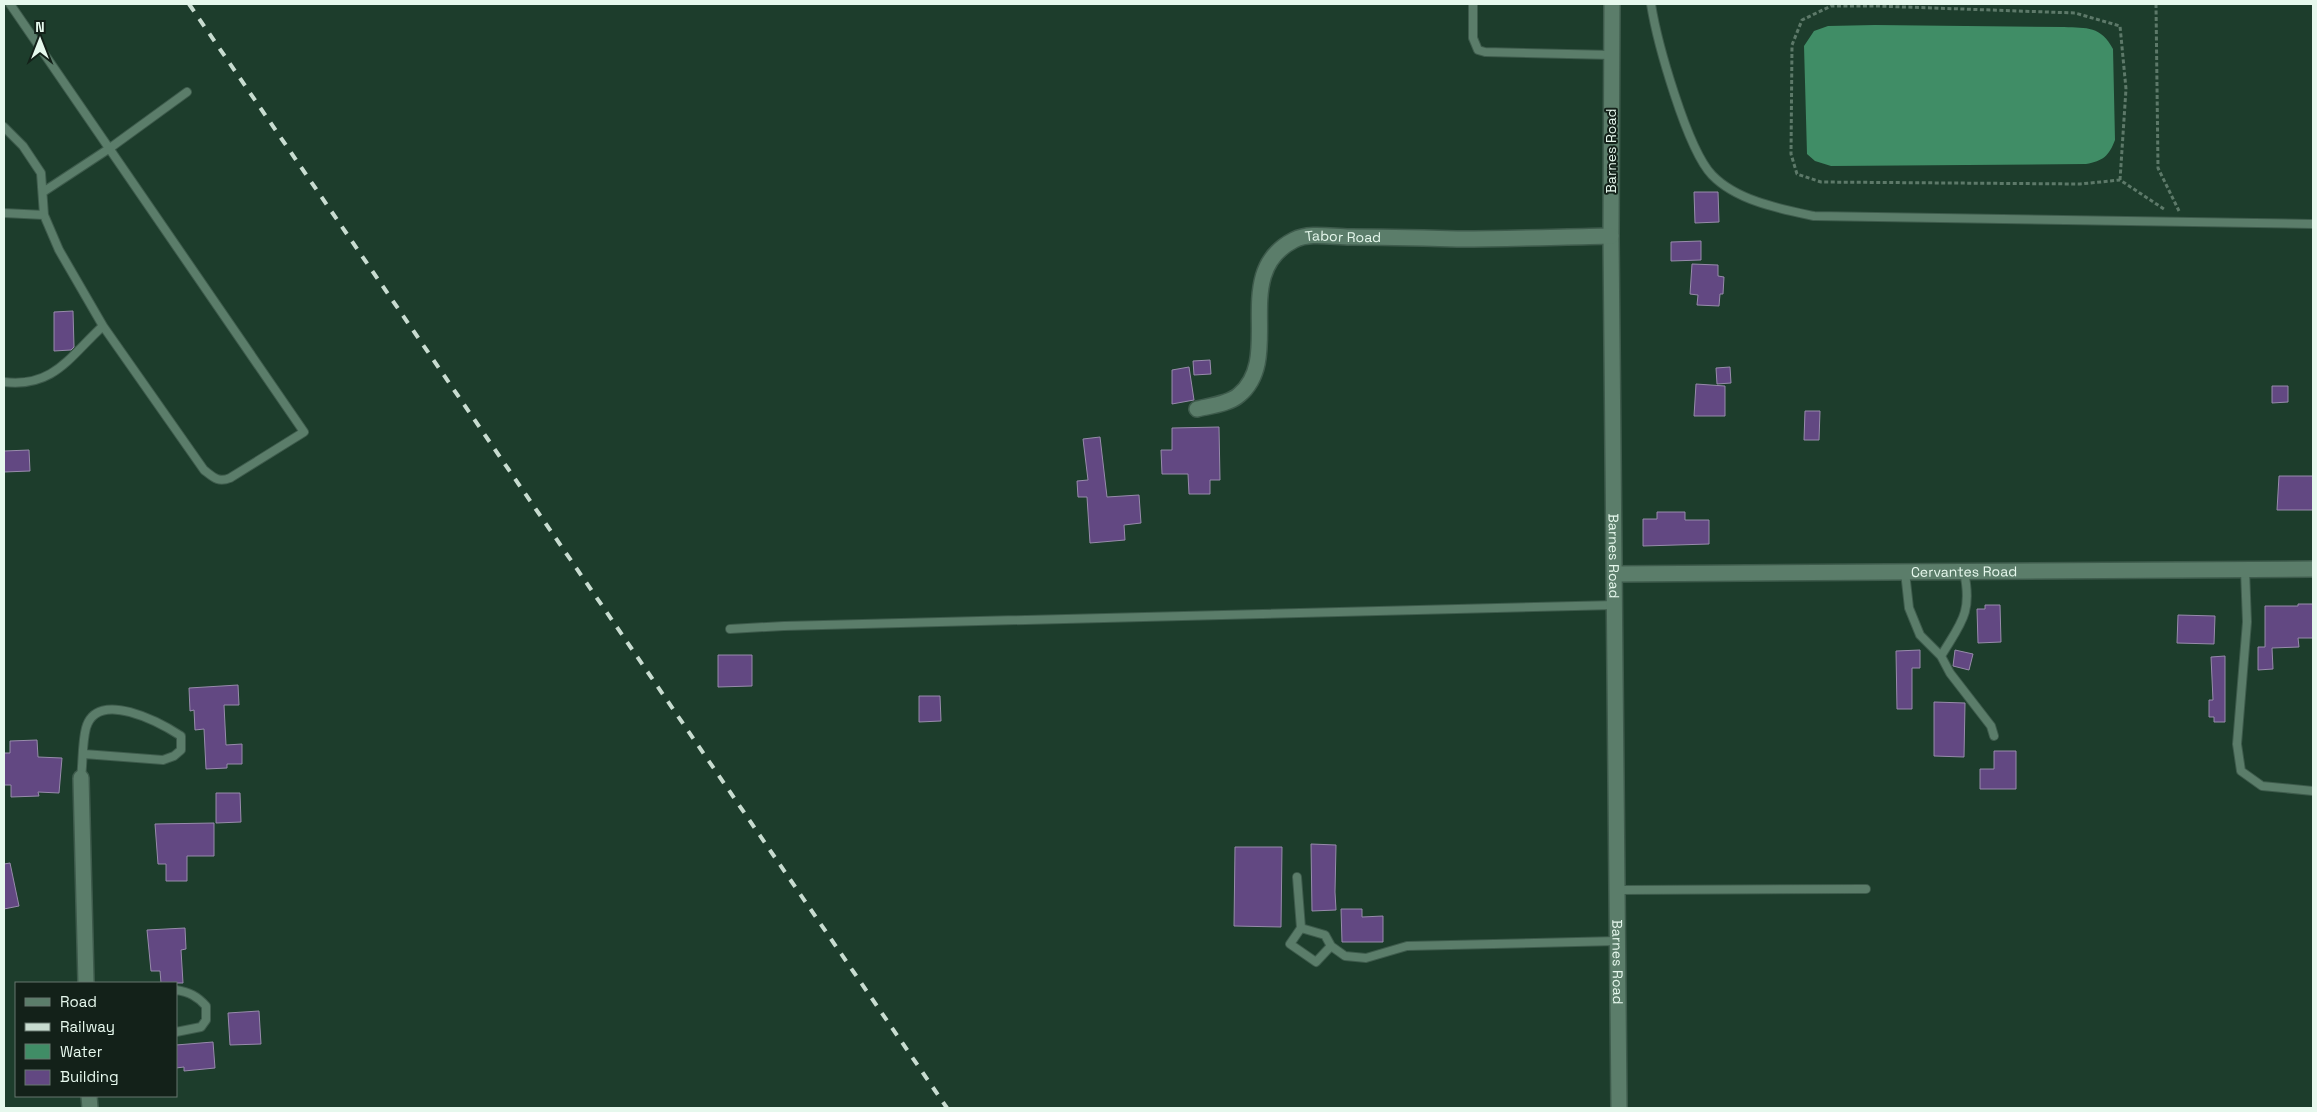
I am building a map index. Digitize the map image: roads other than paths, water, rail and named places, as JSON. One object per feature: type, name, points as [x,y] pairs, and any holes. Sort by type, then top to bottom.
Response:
[{"type":"street","name":"Barnes Road","points":[[1612,4],[1611,236],[1616,605],[1619,1108]]},
{"type":"street","name":"Tabor Road","points":[[1196,409],[1238,396],[1249,385],[1258,363],[1260,295],[1263,276],[1272,256],[1296,239],[1329,236],[1523,239],[1611,236]]},
{"type":"street","name":"Cervantes Road","points":[[1615,574],[2313,570]]},
{"type":"street","points":[[81,778],[86,982]]},
{"type":"lane","points":[[4,127],[24,146],[41,173],[44,216],[59,250],[103,326],[204,470],[214,479],[222,481],[230,478],[304,432],[10,4]]},
{"type":"lane","points":[[1474,4],[1473,38],[1478,50],[1485,52],[1612,55]]},
{"type":"lane","points":[[1651,4],[1658,39],[1670,78],[1701,158],[1712,175],[1725,186],[1750,198],[1789,211],[1814,216],[2313,224]]},
{"type":"lane","points":[[43,192],[110,148],[187,92]]},
{"type":"lane","points":[[4,213],[44,216]]},
{"type":"lane","points":[[4,382],[21,384],[42,380],[70,359],[103,326]]},
{"type":"lane","points":[[2245,570],[2246,622],[2237,744],[2241,771],[2262,786],[2313,791]]},
{"type":"lane","points":[[1905,572],[1906,593],[1912,620],[1920,635],[1941,656],[1950,673],[1991,726],[1994,736]]},
{"type":"lane","points":[[1941,656],[1958,632],[1964,618],[1967,599],[1964,572]]},
{"type":"lane","points":[[730,629],[1116,616],[1272,615],[1616,605]]},
{"type":"lane","points":[[81,778],[86,726],[96,713],[108,708],[128,710],[169,728],[181,736],[181,750],[163,760],[84,754]]},
{"type":"lane","points":[[1297,877],[1301,928],[1290,944],[1316,962],[1331,946]]},
{"type":"lane","points":[[1617,890],[1866,889]]},
{"type":"lane","points":[[1301,928],[1325,935],[1331,946],[1345,956],[1366,958],[1407,946],[1618,941]]},
{"type":"lane","points":[[178,990],[189,992],[199,998],[206,1006],[206,1020],[201,1026],[178,1032]]},
{"type":"water","points":[[1828,26],[2064,27],[2086,28],[2098,32],[2104,36],[2113,49],[2115,140],[2113,146],[2105,157],[2086,164],[1831,166],[1815,161],[1807,154],[1804,46],[1814,31]]},
{"type":"railway","points":[[189,4],[947,1108]]}]
